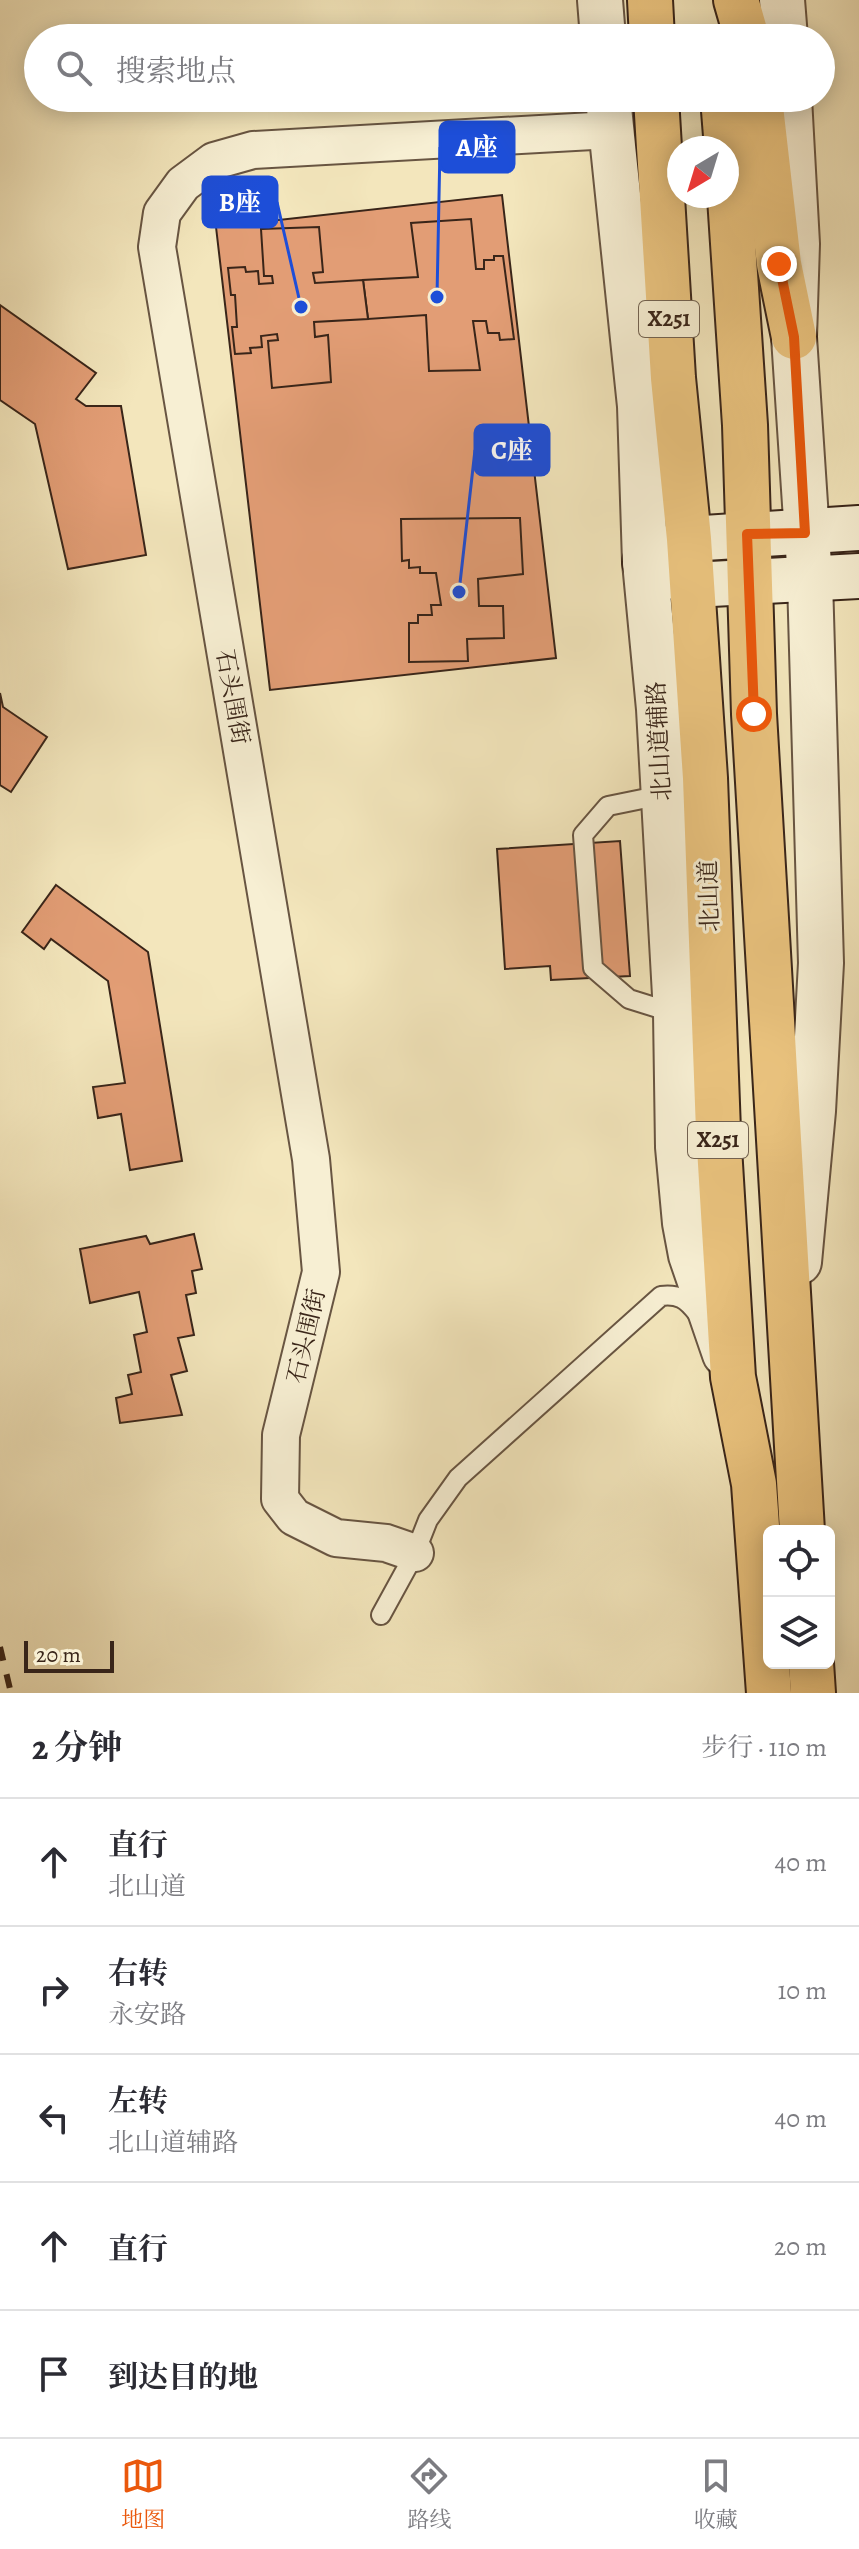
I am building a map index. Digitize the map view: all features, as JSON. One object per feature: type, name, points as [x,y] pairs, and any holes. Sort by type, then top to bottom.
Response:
[{"type":"main road","points":[[650,0],[651,24]]},
{"type":"main road","points":[[717,0],[719,24]]},
{"type":"main road","points":[[736,0],[743,24]]},
{"type":"main road","name":"北山道","points":[[657,112],[674,391],[693,585],[705,778],[718,1131],[733,1377],[754,1484],[769,1693]]},
{"type":"main road","name":"X251","points":[[724,112],[726,136]]},
{"type":"main road","points":[[762,112],[779,264],[794,337]]},
{"type":"main road","name":"X251","points":[[731,208],[745,425],[748,583],[802,1525]]},
{"type":"main road","points":[[811,1669],[813,1693]]},
{"type":"street","points":[[600,0],[602,24]]},
{"type":"street","points":[[782,0],[784,24]]},
{"type":"street","points":[[790,112],[797,244],[794,337],[810,580],[821,963],[813,1111],[790,1362]]},
{"type":"street","name":"北山道辅路","points":[[610,114],[640,406],[645,562],[659,709],[676,1013],[678,1147],[685,1223],[691,1255],[733,1377]]},
{"type":"street","name":"石头围街","points":[[415,1553],[386,1543],[336,1538],[294,1517],[280,1499],[281,1435],[321,1272],[311,1159],[157,247],[162,213],[183,184],[214,161],[253,150],[610,114]]},
{"type":"street","points":[[645,562],[689,539],[859,528]]},
{"type":"street","points":[[645,562],[693,585],[859,576]]},
{"type":"lane","points":[[662,795],[608,806],[583,835],[593,968],[629,999],[676,1013],[718,1131]]},
{"type":"lane","points":[[381,1615],[415,1553],[428,1520],[458,1478],[661,1296],[691,1255]]},
{"type":"lane","points":[[661,1296],[683,1298],[696,1311],[713,1336],[733,1377]]},
{"type":"building","points":[[502,195],[556,658],[270,690],[216,227]]},
{"type":"building","points":[[471,219],[476,269],[484,269],[484,260],[503,256],[514,339],[500,340],[499,333],[488,333],[486,321],[473,321],[480,370],[429,371],[426,315],[368,319],[363,280],[418,277],[411,223]]},
{"type":"building","points":[[319,227],[323,272],[313,273],[315,283],[363,280],[368,319],[314,322],[315,337],[328,335],[331,382],[272,388],[268,341],[278,340],[277,334],[261,336],[262,347],[250,348],[251,353],[235,354],[232,327],[237,327],[235,295],[231,295],[228,268],[245,267],[246,272],[258,271],[259,284],[273,283],[272,276],[264,276],[261,229]]},
{"type":"building","points":[[0,305],[96,373],[76,399],[86,406],[121,406],[146,555],[68,569],[35,424],[0,400]]},
{"type":"building","points":[[520,518],[523,574],[478,579],[479,606],[503,606],[504,638],[467,639],[468,661],[409,662],[409,623],[418,623],[418,615],[432,615],[431,605],[441,605],[436,573],[420,573],[420,567],[409,568],[409,560],[402,561],[401,519]]},
{"type":"building","points":[[0,693],[3,707],[47,737],[11,792],[0,785]]},
{"type":"building","points":[[620,841],[630,976],[551,980],[550,966],[505,969],[497,849]]},
{"type":"building","points":[[56,885],[148,952],[182,1161],[130,1170],[121,1114],[98,1118],[93,1087],[125,1083],[108,981],[51,939],[44,949],[22,932]]},
{"type":"building","points":[[194,1234],[202,1269],[192,1271],[196,1293],[186,1295],[194,1335],[178,1338],[187,1371],[171,1375],[182,1415],[120,1423],[116,1398],[132,1394],[128,1375],[141,1372],[134,1335],[147,1332],[139,1292],[90,1303],[80,1249],[146,1236],[150,1244]]},
{"type":"railway","points":[[0,1647],[11,1693]]},
{"type":"place","name":"A座","points":[[437,297]]},
{"type":"place","name":"B座","points":[[301,307]]},
{"type":"place","name":"C座","points":[[459,592]]},
{"type":"route","points":[[754,714],[747,534],[805,533],[794,337],[779,264]]}]
